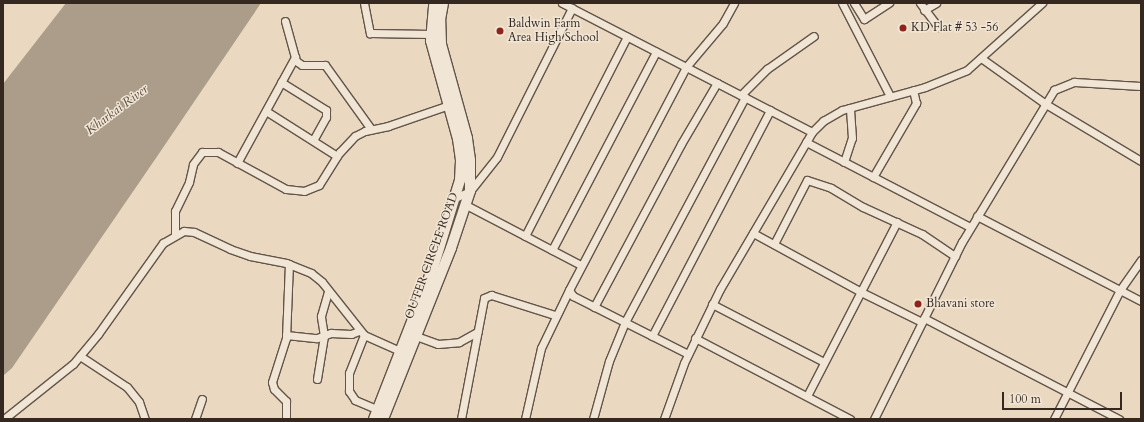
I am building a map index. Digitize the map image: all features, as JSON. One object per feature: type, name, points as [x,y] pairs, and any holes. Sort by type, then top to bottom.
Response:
[{"type":"main road","name":"OUTER CIRCLE ROAD","points":[[376,414],[435,261],[457,197],[461,160],[449,105],[435,61],[431,34],[434,3]]},
{"type":"main road","name":"OUTER CIRCLE ROAD","points":[[383,419],[466,205],[470,191],[470,160],[466,138],[440,44],[440,20],[444,3]]},
{"type":"street","points":[[364,3],[370,33],[431,34]]},
{"type":"street","points":[[564,3],[812,132]]},
{"type":"street","points":[[525,419],[541,348],[555,315],[686,67],[722,23],[734,3]]},
{"type":"street","points":[[842,3],[890,96]]},
{"type":"street","points":[[854,3],[864,20],[889,3]]},
{"type":"street","points":[[920,3],[938,27]]},
{"type":"street","points":[[924,10],[936,3]]},
{"type":"street","points":[[664,419],[668,401],[695,338],[712,304],[812,132],[823,121],[850,108],[913,90],[967,70],[1042,3]]},
{"type":"street","points":[[457,197],[470,191],[497,157],[572,8]]},
{"type":"street","points":[[285,21],[295,57],[302,65],[325,65],[372,129]]},
{"type":"street","points":[[593,419],[609,361],[625,322],[743,96],[767,69],[814,36]]},
{"type":"street","points":[[525,236],[627,37]]},
{"type":"street","points":[[552,250],[656,52]]},
{"type":"street","points":[[237,163],[295,57]]},
{"type":"street","points":[[981,58],[1044,103],[1141,161]]},
{"type":"street","points":[[282,82],[326,110],[326,117],[313,140]]},
{"type":"street","points":[[874,419],[970,227],[1044,103],[1054,90],[1074,82],[1141,86]]},
{"type":"street","points":[[594,307],[681,144],[717,83]]},
{"type":"street","points":[[873,177],[916,103],[913,90]]},
{"type":"street","points":[[176,234],[175,211],[197,156],[202,152],[213,151],[286,189],[304,191],[319,185],[338,156],[355,136],[372,129],[388,126],[449,105]]},
{"type":"street","points":[[844,162],[852,138],[850,108]]},
{"type":"street","points":[[652,336],[770,110]]},
{"type":"street","points":[[266,111],[338,156]]},
{"type":"street","points":[[806,142],[970,227]]},
{"type":"street","points":[[774,244],[807,180],[831,188],[862,207],[922,234],[955,256]]},
{"type":"street","points":[[466,205],[581,265]]},
{"type":"street","points":[[977,216],[1141,301]]},
{"type":"street","points":[[807,396],[897,222]]},
{"type":"street","points":[[4,419],[42,390],[80,356],[163,242],[176,234],[194,232],[250,256],[289,264],[311,274],[328,290],[362,333],[400,351]]},
{"type":"street","points":[[753,233],[860,292],[923,320],[1118,419]]},
{"type":"street","points":[[1054,419],[1120,290],[1141,260]]},
{"type":"street","points":[[286,419],[286,401],[274,389],[272,382],[286,335],[289,264]]},
{"type":"street","points":[[316,379],[324,336],[321,320],[328,290]]},
{"type":"street","points":[[569,290],[572,296],[688,354]]},
{"type":"street","points":[[461,419],[482,301],[486,295],[555,315]]},
{"type":"street","points":[[712,304],[824,362]]},
{"type":"street","points":[[286,335],[311,339],[336,332],[351,334],[362,333]]},
{"type":"street","points":[[416,336],[438,344],[459,342],[477,332]]},
{"type":"street","points":[[362,333],[349,373],[350,391],[355,400],[376,414]]},
{"type":"street","points":[[695,338],[850,419]]},
{"type":"street","points":[[80,356],[127,387],[139,402],[145,419]]},
{"type":"street","points":[[195,419],[202,399]]},
{"type":"water","name":"Kharkai River","points":[[66,3],[261,3],[12,368],[3,376],[3,84]]},
{"type":"place","name":"KD Flat # 53 -56","points":[[903,28]]},
{"type":"place","name":"Baldwin Farm Area High School","points":[[500,31]]},
{"type":"place","name":"Bhavani store","points":[[918,304]]}]
